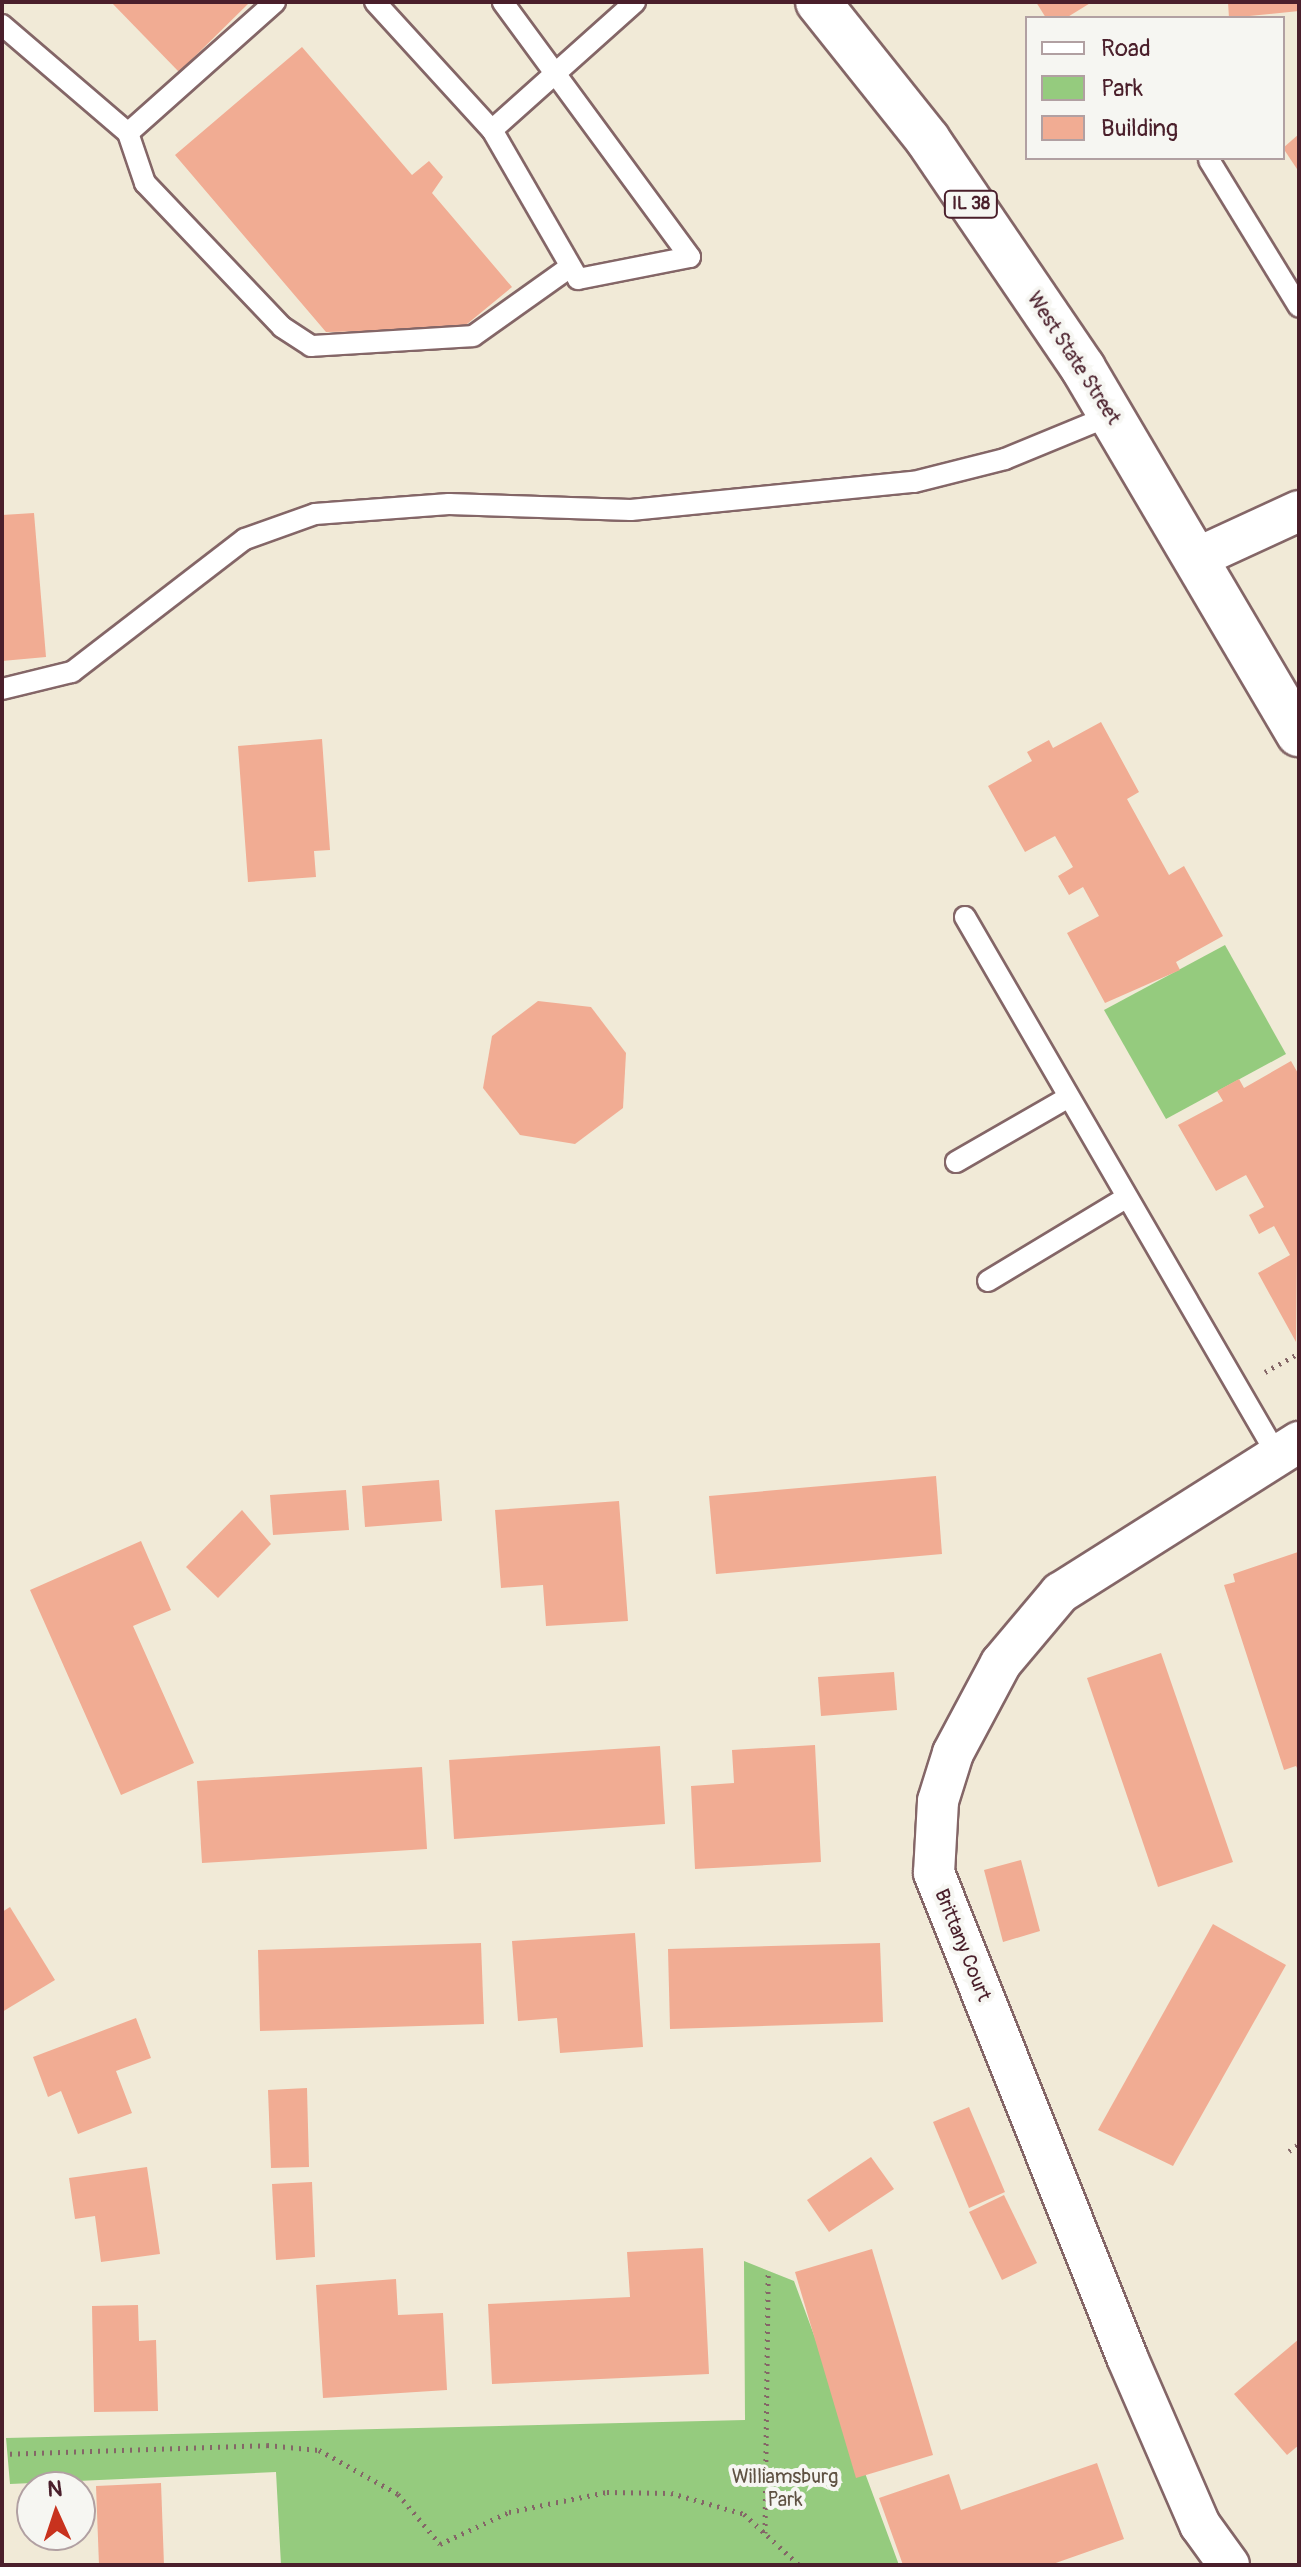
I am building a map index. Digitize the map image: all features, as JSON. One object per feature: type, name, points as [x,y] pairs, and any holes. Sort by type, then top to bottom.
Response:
[{"type":"main road","name":"West State Street","points":[[818,2],[928,140],[1112,415],[1199,557],[1299,734]]},
{"type":"street","points":[[1199,557],[1299,511]]},
{"type":"street","name":"Brittany Court","points":[[1229,2565],[1200,2525],[1127,2357],[934,1873],[938,1801],[953,1753],[1001,1663],[1060,1593],[1288,1448]]},
{"type":"lane","points":[[128,133],[275,2]]},
{"type":"lane","points":[[375,2],[492,130],[578,279],[690,257],[559,70],[503,2]]},
{"type":"lane","points":[[492,130],[635,2]]},
{"type":"lane","points":[[2,25],[128,133],[145,183],[282,327],[311,346],[473,336],[570,267]]},
{"type":"lane","points":[[1209,160],[1299,307]]},
{"type":"lane","points":[[2,689],[72,672],[245,539],[315,514],[449,504],[631,510],[914,482],[1005,459],[1112,415]]},
{"type":"lane","points":[[965,917],[1127,1197],[1288,1448]]},
{"type":"lane","points":[[956,1162],[1069,1097]]},
{"type":"lane","points":[[988,1281],[1127,1197]]},
{"type":"path","points":[[1259,1376],[1299,1353]]},
{"type":"path","points":[[1289,2151],[1299,2144]]},
{"type":"path","points":[[765,2534],[768,2270]]},
{"type":"path","points":[[2,2454],[267,2445],[319,2450],[398,2494],[440,2544],[509,2512],[607,2492],[671,2493],[744,2514],[799,2565]]},
{"type":"green space","points":[[1225,945],[1286,1054],[1166,1119],[1104,1010]]},
{"type":"green space","name":"Williamsburg Park","points":[[744,2261],[794,2281],[899,2565],[281,2565],[276,2472],[96,2480],[96,2471],[16,2471],[16,2484],[10,2484],[6,2438],[745,2420]]},
{"type":"building","points":[[111,2],[250,2],[179,72]]},
{"type":"building","points":[[1036,2],[1092,2],[1069,16],[1045,16]]},
{"type":"building","points":[[1228,2],[1299,2],[1299,11],[1229,16]]},
{"type":"building","points":[[302,47],[412,175],[429,161],[443,177],[432,193],[512,287],[461,329],[326,332],[175,155]]},
{"type":"building","points":[[1299,134],[1299,172],[1285,151],[1285,146]]},
{"type":"building","points":[[34,513],[46,657],[2,661],[2,515]]},
{"type":"building","points":[[1101,722],[1139,792],[1127,799],[1169,875],[1184,866],[1223,936],[1176,962],[1180,970],[1105,1003],[1067,933],[1099,916],[1083,887],[1069,895],[1058,876],[1073,867],[1055,836],[1025,852],[988,786],[1032,761],[1027,752],[1049,740],[1053,748]]},
{"type":"building","points":[[322,739],[330,850],[314,851],[316,877],[248,882],[238,746]]},
{"type":"building","points":[[538,1001],[591,1007],[626,1053],[623,1108],[575,1144],[520,1135],[483,1088],[492,1036]]},
{"type":"building","points":[[1291,1061],[1299,1075],[1296,1342],[1258,1273],[1290,1255],[1274,1226],[1259,1234],[1249,1215],[1264,1207],[1246,1175],[1216,1191],[1178,1125],[1223,1101],[1217,1091],[1239,1079],[1244,1088]]},
{"type":"building","points":[[936,1476],[942,1554],[716,1574],[709,1496]]},
{"type":"building","points":[[439,1480],[442,1521],[365,1527],[362,1486]]},
{"type":"building","points":[[346,1490],[349,1530],[273,1535],[270,1495]]},
{"type":"building","points":[[619,1501],[628,1621],[546,1626],[543,1585],[501,1588],[495,1510]]},
{"type":"building","points":[[242,1510],[271,1544],[218,1598],[186,1567]]},
{"type":"building","points":[[141,1541],[171,1610],[133,1626],[194,1763],[121,1795],[30,1590]]},
{"type":"building","points":[[1298,1552],[1299,1772],[1296,1766],[1284,1770],[1224,1585],[1235,1582],[1233,1574]]},
{"type":"building","points":[[1161,1653],[1233,1862],[1158,1887],[1087,1678]]},
{"type":"building","points":[[894,1672],[897,1710],[821,1716],[818,1677]]},
{"type":"building","points":[[815,1745],[821,1862],[695,1869],[691,1786],[734,1783],[732,1750]]},
{"type":"building","points":[[660,1746],[665,1824],[454,1839],[449,1760]]},
{"type":"building","points":[[422,1767],[427,1849],[202,1863],[197,1781]]},
{"type":"building","points":[[1021,1860],[1040,1931],[1003,1942],[984,1870]]},
{"type":"building","points":[[10,1907],[55,1980],[2,2012],[2,1912]]},
{"type":"building","points":[[1213,1924],[1286,1965],[1173,2166],[1098,2130]]},
{"type":"building","points":[[635,1933],[643,2047],[560,2053],[557,2018],[518,2021],[512,1941]]},
{"type":"building","points":[[481,1943],[484,2024],[260,2031],[258,1950]]},
{"type":"building","points":[[880,1943],[883,2022],[670,2029],[668,1949]]},
{"type":"building","points":[[136,2018],[151,2058],[116,2071],[132,2113],[78,2134],[61,2091],[48,2097],[33,2057]]},
{"type":"building","points":[[307,2088],[309,2167],[271,2168],[268,2090]]},
{"type":"building","points":[[969,2107],[1005,2192],[969,2208],[933,2122]]},
{"type":"building","points":[[871,2157],[894,2189],[829,2232],[807,2200]]},
{"type":"building","points":[[147,2167],[160,2254],[101,2262],[95,2216],[75,2219],[69,2178]]},
{"type":"building","points":[[312,2182],[315,2257],[276,2260],[272,2184]]},
{"type":"building","points":[[1004,2195],[1037,2263],[1002,2280],[969,2212]]},
{"type":"building","points":[[703,2248],[709,2374],[492,2384],[488,2304],[630,2297],[627,2252]]},
{"type":"building","points":[[872,2249],[933,2455],[856,2478],[795,2272]]},
{"type":"building","points":[[396,2279],[398,2315],[443,2313],[447,2390],[323,2398],[316,2285]]},
{"type":"building","points":[[138,2305],[139,2341],[156,2340],[158,2411],[94,2412],[92,2306]]},
{"type":"building","points":[[1299,2339],[1299,2445],[1287,2455],[1234,2394]]},
{"type":"building","points":[[1097,2463],[1124,2539],[1050,2565],[903,2565],[879,2498],[949,2474],[961,2510]]},
{"type":"building","points":[[161,2483],[164,2565],[99,2565],[96,2486]]}]
